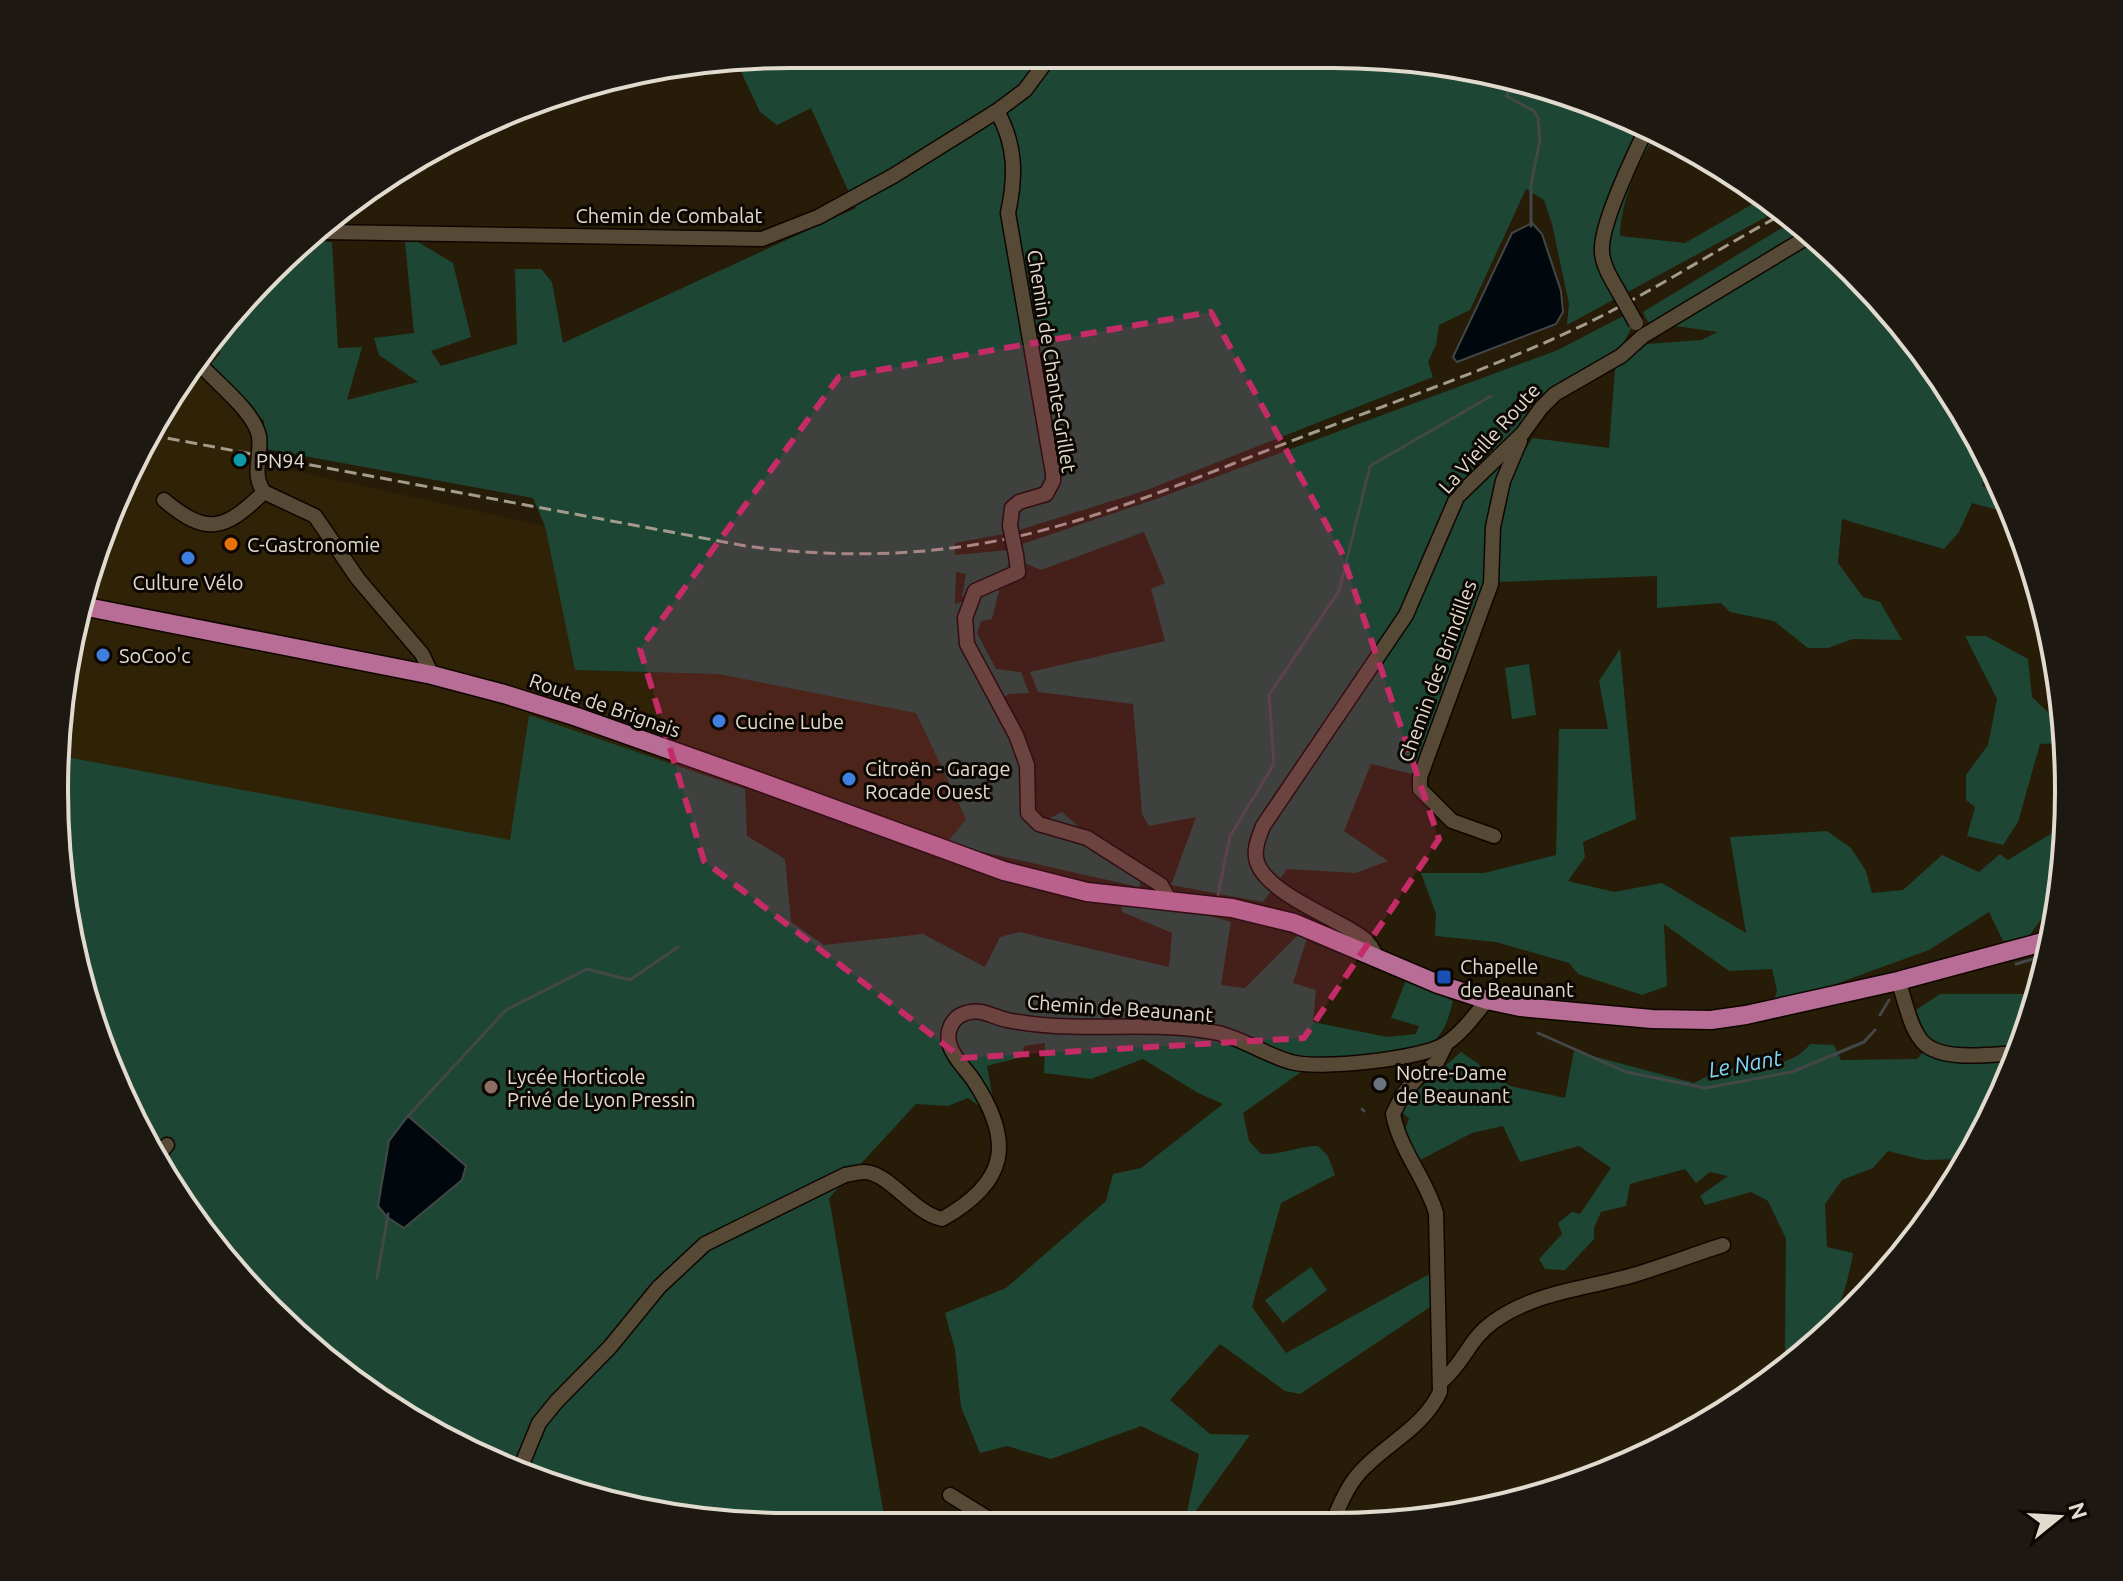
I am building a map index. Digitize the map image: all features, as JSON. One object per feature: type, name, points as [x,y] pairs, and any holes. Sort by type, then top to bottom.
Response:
[{"type":"main road","name":"Route de Brignais","points":[[92,608],[432,675],[577,717],[1004,871],[1087,892],[1232,908],[1294,923],[1438,984],[1520,1007],[1652,1019],[1711,1020],[1898,981],[2038,943]]},
{"type":"street","name":"Chemin de Combalat","points":[[332,232],[762,239],[818,217],[893,176],[997,111],[1025,90],[1041,68]]},
{"type":"street","name":"Chemin de Chante-Grillet","points":[[997,111],[1006,129],[1012,157],[1015,182],[1008,213],[1053,481],[1046,494],[1019,502],[1012,508],[1010,526],[1018,572],[975,591],[965,618],[967,644],[1016,735],[1027,765],[1028,813],[1039,824],[1087,838],[1161,885],[1169,899]]},
{"type":"street","points":[[1639,329],[1605,264],[1601,248],[1606,226],[1642,138]]},
{"type":"street","name":"La Vieille Route","points":[[1377,959],[1363,938],[1319,914],[1267,877],[1257,862],[1256,844],[1263,826],[1406,615],[1457,497],[1523,433],[1555,394],[1628,351],[1639,329],[1801,241]]},
{"type":"street","points":[[204,369],[245,411],[256,429],[259,440],[257,473],[264,492],[315,516],[358,579],[422,654],[432,675]]},
{"type":"street","name":"Chemin des Brindilles","points":[[1494,836],[1452,821],[1420,789],[1420,777],[1491,584],[1493,527],[1503,481],[1523,433]]},
{"type":"street","points":[[164,500],[193,522],[206,526],[234,516],[264,492]]},
{"type":"street","points":[[1898,981],[1920,1040],[1929,1048],[1960,1055],[2005,1053]]},
{"type":"street","name":"Chemin de Beaunant","points":[[523,1462],[539,1423],[556,1402],[610,1347],[659,1287],[705,1244],[845,1175],[867,1171],[883,1178],[929,1216],[942,1219],[981,1191],[999,1161],[1000,1142],[993,1110],[950,1048],[947,1036],[952,1022],[963,1013],[980,1011],[1002,1019],[1056,1026],[1132,1026],[1220,1034],[1293,1063],[1313,1065],[1424,1053],[1446,1044],[1487,1000]]},
{"type":"street","points":[[1337,1513],[1352,1481],[1418,1424],[1433,1407],[1440,1392],[1436,1213],[1429,1190],[1402,1144],[1393,1114],[1403,1094],[1437,1062],[1446,1044]]},
{"type":"street","points":[[1442,1381],[1459,1368],[1472,1339],[1523,1303],[1599,1281],[1634,1275],[1723,1245]]},
{"type":"street","points":[[950,1495],[979,1513]]},
{"type":"highlighted area","points":[[1211,312],[1341,551],[1439,839],[1304,1038],[962,1058],[704,861],[640,649],[839,377]]},
{"type":"shaded area","points":[[1532,223],[1542,234],[1561,291],[1563,312],[1556,324],[1457,362],[1453,357],[1512,233]]},
{"type":"shaded area","points":[[203,371],[249,423],[254,462],[545,526],[576,670],[718,674],[904,703],[916,713],[966,819],[946,844],[750,772],[745,789],[529,715],[425,1414],[351,1364],[314,1334],[247,1267],[194,1197],[68,781],[74,696],[82,650],[106,558],[143,471],[165,429]]},
{"type":"shaded area","points":[[408,1116],[466,1166],[462,1180],[404,1228],[387,1217],[378,1206],[389,1141]]},
{"type":"green space","points":[[1332,68],[1427,74],[1473,82],[1565,106],[1652,143],[1631,185],[1620,236],[1685,243],[1753,204],[1769,215],[1567,325],[1569,304],[1552,224],[1544,200],[1526,189],[1470,310],[1439,325],[1436,345],[1428,362],[1433,377],[1147,490],[1016,531],[1003,526],[1004,534],[955,543],[955,555],[1008,550],[1009,556],[1019,556],[1019,545],[1156,499],[1558,350],[1625,315],[1631,329],[1620,349],[1565,380],[1543,398],[1508,439],[1524,451],[1533,438],[1609,448],[1615,369],[1647,344],[1701,340],[1718,332],[1648,322],[1643,312],[1784,227],[1843,280],[1906,351],[1958,429],[1984,479],[1982,486],[1987,487],[1998,510],[1972,503],[1959,532],[1944,549],[1842,519],[1838,563],[1863,597],[1880,602],[1902,640],[1853,639],[1828,648],[1808,648],[1774,621],[1730,612],[1721,603],[1657,608],[1657,576],[1496,582],[1416,775],[1371,764],[1344,831],[1388,861],[1356,873],[1287,869],[1263,902],[1171,885],[1196,817],[1149,826],[1142,814],[1133,704],[1038,692],[1030,672],[1165,641],[1151,589],[1165,583],[1144,532],[1041,570],[1027,564],[962,597],[966,574],[956,572],[955,604],[1000,587],[992,619],[981,621],[977,633],[996,669],[1021,672],[1029,693],[1009,694],[994,703],[1014,739],[1036,825],[1062,812],[1141,881],[1139,887],[946,844],[966,819],[916,713],[718,674],[575,670],[545,526],[533,498],[266,449],[264,421],[210,365],[247,314],[321,241],[332,242],[338,348],[362,347],[347,400],[418,382],[379,355],[374,338],[414,333],[405,242],[418,242],[453,263],[471,337],[431,351],[441,366],[517,344],[515,269],[541,269],[552,282],[563,343],[856,208],[811,108],[777,125],[760,112],[740,70]]},
{"type":"green space","points":[[1965,636],[1986,636],[2028,659],[2032,697],[2051,715],[2053,743],[2040,744],[2018,822],[2003,845],[1967,836],[1975,807],[1966,800],[1966,775],[1988,745],[1997,699]]},
{"type":"green space","points":[[1620,649],[1636,819],[1583,842],[1585,857],[1568,881],[1614,892],[1662,883],[1746,933],[1730,837],[1827,831],[1851,848],[1866,871],[1872,893],[1903,890],[1942,855],[1979,872],[2000,854],[2008,860],[2053,832],[2044,916],[2028,937],[2003,941],[1989,912],[1929,950],[1830,986],[1774,1001],[1777,991],[1772,969],[1729,971],[1664,924],[1667,986],[1642,995],[1578,974],[1569,963],[1496,942],[1435,936],[1436,914],[1421,873],[1484,873],[1556,855],[1559,729],[1608,729],[1599,681]]},
{"type":"green space","points":[[1529,664],[1536,715],[1512,719],[1505,668]]},
{"type":"green space","points":[[529,715],[745,789],[747,836],[785,859],[791,922],[824,945],[923,934],[985,967],[1000,937],[1019,932],[1169,967],[1172,933],[1122,912],[1121,904],[1193,911],[1231,922],[1221,985],[1245,988],[1298,935],[1307,938],[1293,983],[1316,990],[1313,1022],[1387,1037],[1416,1034],[1419,1026],[1391,1018],[1406,980],[1453,1001],[1444,1027],[1434,1041],[1410,1050],[1307,1058],[1301,1072],[1243,1113],[1249,1141],[1261,1154],[1318,1146],[1328,1156],[1335,1175],[1281,1203],[1252,1307],[1286,1353],[1433,1272],[1433,1305],[1300,1394],[1285,1391],[1220,1344],[1170,1400],[1210,1434],[1250,1435],[1194,1513],[1187,1513],[1199,1454],[1141,1426],[1051,1459],[1007,1446],[980,1453],[961,1407],[955,1350],[945,1313],[1006,1288],[1106,1201],[1113,1174],[1141,1168],[1223,1104],[1198,1093],[1143,1059],[1091,1079],[1044,1073],[1045,1043],[1024,1046],[1022,1057],[987,1066],[993,1100],[987,1112],[968,1098],[948,1106],[916,1104],[829,1198],[884,1513],[743,1511],[650,1499],[558,1475],[471,1438],[389,1391],[314,1334],[247,1267],[217,1230],[165,1152],[123,1067],[93,977],[74,885],[68,790],[69,758],[510,840]]},
{"type":"green space","points":[[1940,994],[2025,994],[2000,1067],[1953,1159],[1924,1160],[1888,1151],[1873,1168],[1842,1180],[1825,1204],[1827,1247],[1853,1253],[1848,1277],[1839,1305],[1788,1351],[1785,1351],[1786,1239],[1768,1201],[1751,1192],[1705,1205],[1700,1196],[1728,1176],[1710,1172],[1696,1183],[1685,1169],[1630,1184],[1626,1206],[1601,1212],[1594,1228],[1594,1239],[1565,1270],[1545,1269],[1539,1259],[1562,1234],[1558,1223],[1572,1212],[1580,1214],[1611,1168],[1579,1146],[1520,1162],[1503,1126],[1472,1133],[1420,1160],[1404,1133],[1409,1119],[1402,1112],[1409,1098],[1461,1052],[1510,1086],[1565,1098],[1574,1051],[1694,1083],[1729,1069],[1791,1059],[1810,1044],[1834,1045],[1841,1060],[1917,1059],[1930,1045],[1916,1010]]},
{"type":"green space","points":[[1311,1267],[1327,1290],[1283,1323],[1265,1300]]},
{"type":"waterway","points":[[1510,91],[1506,96],[1534,111],[1538,118],[1540,140],[1531,184],[1531,226]]},
{"type":"waterway","points":[[1218,895],[1230,836],[1274,764],[1269,695],[1339,591],[1370,466],[1491,396]]},
{"type":"waterway","points":[[407,1117],[506,1010],[587,969],[630,980],[678,947]]},
{"type":"waterway","name":"Le Nant","points":[[2016,964],[2034,959]]},
{"type":"waterway","name":"Le Nant","points":[[1880,1015],[1889,1000]]},
{"type":"waterway","name":"Le Nant","points":[[1538,1033],[1626,1072],[1705,1088],[1792,1072],[1864,1042],[1875,1030]]},
{"type":"waterway","points":[[377,1278],[388,1214]]},
{"type":"railway","points":[[161,437],[746,546],[861,554],[976,545],[1111,510],[1505,360],[1601,316],[1774,219]]},
{"type":"place","name":"PN94","points":[[240,460]]},
{"type":"place","name":"C-Gastronomie","points":[[231,544]]},
{"type":"place","name":"Culture Vélo","points":[[188,558]]},
{"type":"place","name":"SoCoo'c","points":[[103,655]]},
{"type":"place","name":"Cucine Lube","points":[[719,721]]},
{"type":"place","name":"Citroën - Garage Rocade Ouest","points":[[849,779]]},
{"type":"place","name":"Chapelle de Beaunant","points":[[1444,977]]},
{"type":"place","name":"Notre-Dame de Beaunant","points":[[1380,1084]]},
{"type":"place","name":"Lycée Horticole Privé de Lyon Pressin","points":[[491,1087]]}]
